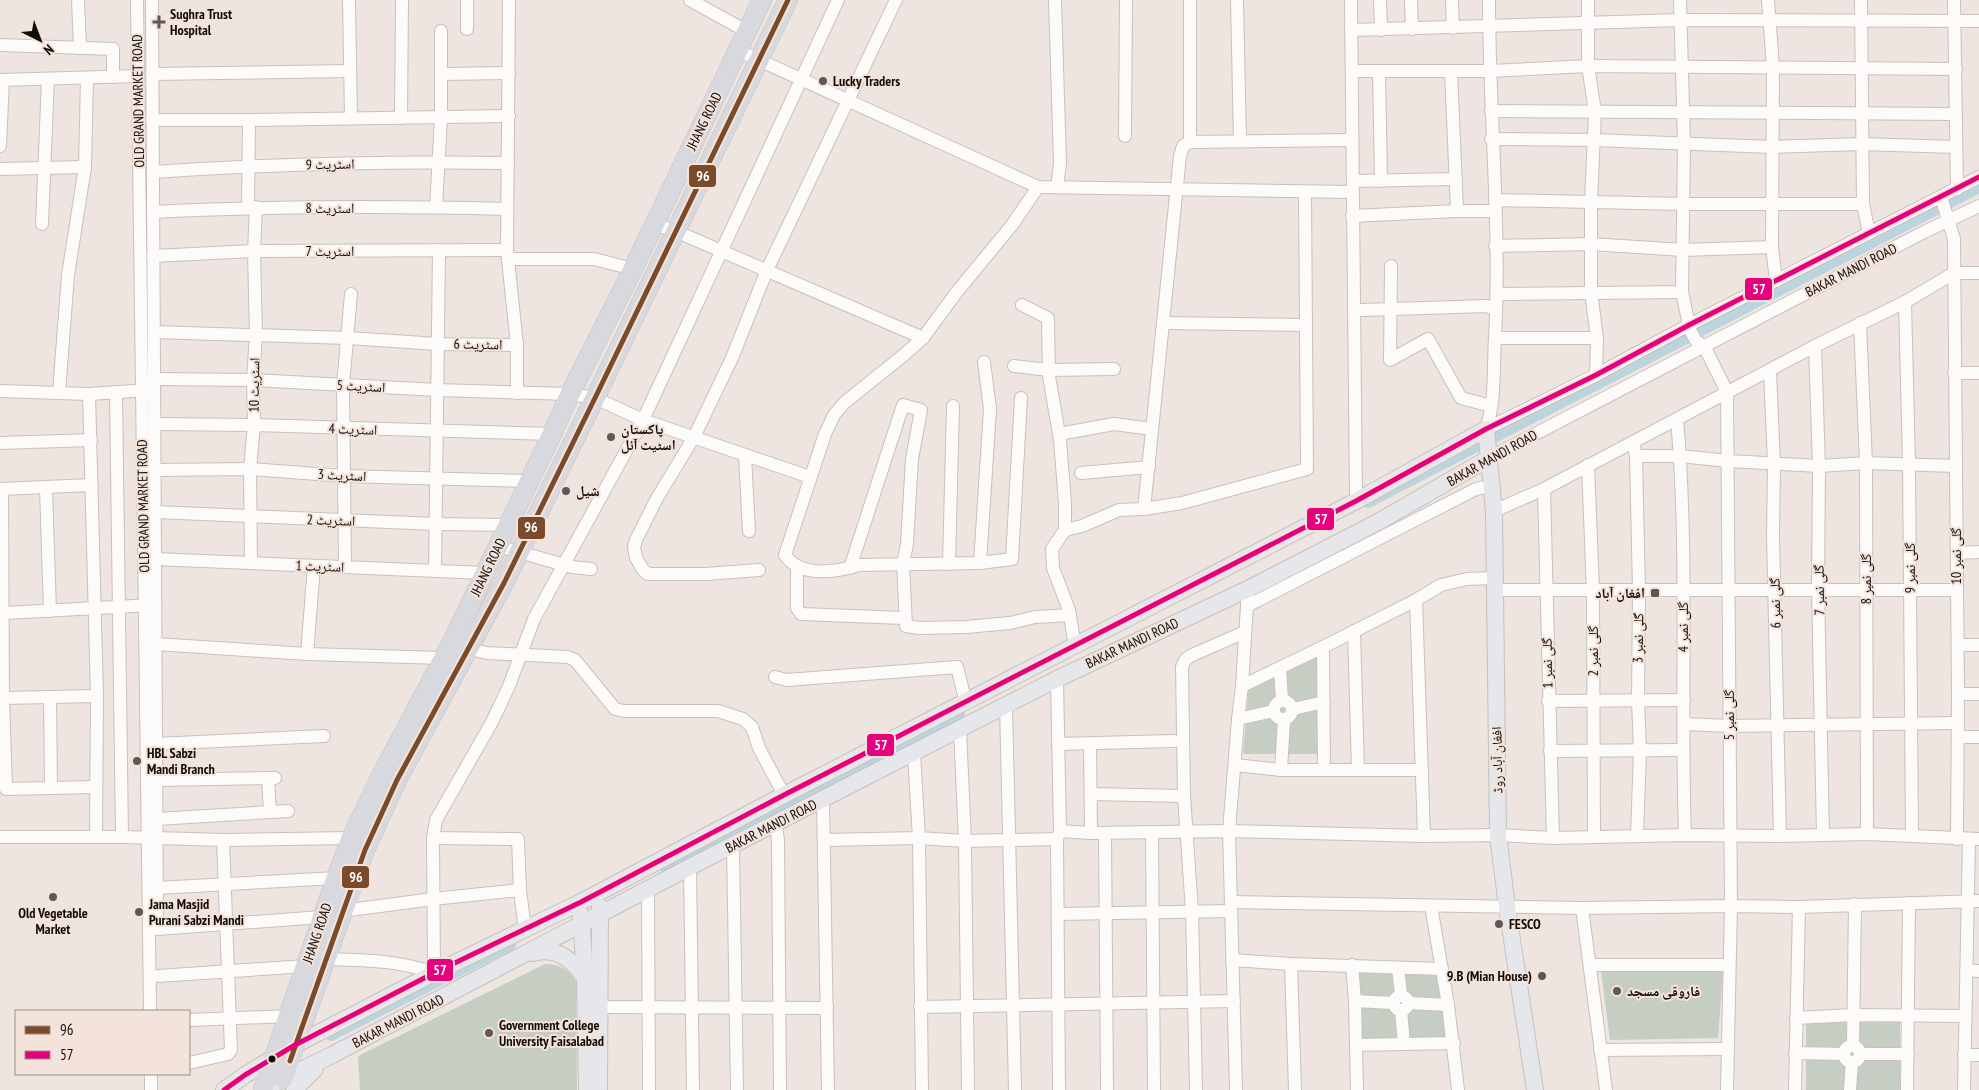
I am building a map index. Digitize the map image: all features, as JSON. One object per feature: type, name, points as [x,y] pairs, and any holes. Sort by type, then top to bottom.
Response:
[{"type":"highway","name":"JHANG ROAD","points":[[274,1088],[296,1045],[364,850],[454,650],[497,546],[739,51],[762,0]]},
{"type":"highway","name":"JHANG ROAD","points":[[274,1088],[275,1056],[322,917],[352,838],[383,772],[454,650],[518,553],[788,0]]},
{"type":"main road","name":"BAKAR MANDI ROAD","points":[[224,1090],[275,1056],[434,973],[600,892],[784,795],[1356,502],[1487,442]]},
{"type":"main road","name":"BAKAR MANDI ROAD","points":[[274,1088],[332,1055],[1006,705],[1248,589],[1378,522],[1461,474],[1487,442]]},
{"type":"main road","name":"افغان آباد روڈ","points":[[1487,442],[1494,511],[1498,836],[1506,907],[1535,1090]]},
{"type":"main road","points":[[1461,474],[1491,486]]},
{"type":"main road","points":[[920,726],[930,745]]},
{"type":"main road","points":[[599,1090],[600,892]]},
{"type":"main road","points":[[580,902],[585,978],[587,1090]]},
{"type":"main road","points":[[523,956],[540,951],[558,953],[574,963],[585,978]]},
{"type":"street","points":[[78,0],[80,48]]},
{"type":"street","name":"OLD GRAND MARKET ROAD","points":[[137,0],[137,76],[149,386],[152,838],[150,1010]]},
{"type":"street","name":"OLD GRAND MARKET ROAD","points":[[152,0],[154,332],[149,386],[154,424],[155,559],[150,605],[156,644],[157,819],[152,838],[157,888],[158,1010]]},
{"type":"street","points":[[349,0],[352,118]]},
{"type":"street","points":[[401,118],[402,0]]},
{"type":"street","points":[[467,0],[467,29]]},
{"type":"street","name":"اسٹریٹ 6","points":[[154,332],[256,334],[438,344],[518,345],[507,254],[509,0]]},
{"type":"street","points":[[690,0],[748,32]]},
{"type":"street","points":[[325,959],[374,960],[414,966],[434,973],[433,838],[436,820],[492,722],[509,686],[534,619],[643,420],[838,0]]},
{"type":"street","points":[[759,570],[706,574],[648,574],[643,570],[636,558],[634,548],[643,524],[694,437],[732,358],[767,270],[896,0]]},
{"type":"street","points":[[1055,0],[1060,163],[1057,187]]},
{"type":"street","points":[[1125,136],[1126,0]]},
{"type":"street","points":[[1190,0],[1190,142]]},
{"type":"street","points":[[1237,0],[1240,141]]},
{"type":"street","points":[[1351,0],[1356,502]]},
{"type":"street","points":[[1380,0],[1381,30]]},
{"type":"street","points":[[1411,0],[1412,29]]},
{"type":"street","points":[[1452,0],[1453,28]]},
{"type":"street","points":[[1487,442],[1492,406],[1497,294],[1491,138],[1489,0]]},
{"type":"street","points":[[1588,0],[1588,66],[1595,112],[1591,202],[1591,292],[1597,338],[1596,375]]},
{"type":"street","name":"گلی نمبر 5","points":[[1680,0],[1684,143],[1682,292],[1695,335],[1727,392],[1730,906],[1727,1090]]},
{"type":"street","points":[[1768,0],[1773,66],[1771,147],[1772,247],[1776,281]]},
{"type":"street","points":[[1861,0],[1863,204],[1869,233]]},
{"type":"street","points":[[1954,0],[1957,189]]},
{"type":"street","points":[[1351,30],[1681,20],[1769,22],[1955,20],[1979,22]]},
{"type":"street","points":[[436,207],[441,118],[441,31]]},
{"type":"street","points":[[0,45],[114,49],[113,77]]},
{"type":"street","points":[[739,51],[1038,187],[1305,193],[1353,187],[1381,181],[1456,179]]},
{"type":"street","points":[[1352,71],[1451,72],[1588,66],[1683,68],[1773,66],[1956,69]]},
{"type":"street","points":[[152,74],[350,71]]},
{"type":"street","points":[[1379,72],[1381,181]]},
{"type":"street","points":[[1451,72],[1456,211]]},
{"type":"street","points":[[441,74],[509,73]]},
{"type":"street","points":[[0,146],[2,80],[137,76]]},
{"type":"street","points":[[59,392],[68,275],[85,167],[87,78]]},
{"type":"street","points":[[42,224],[48,79]]},
{"type":"street","points":[[1491,111],[1956,114]]},
{"type":"street","points":[[152,120],[509,116]]},
{"type":"street","name":"اسٹریٹ 10","points":[[249,120],[248,166],[252,207],[256,334],[254,425],[250,469],[251,563]]},
{"type":"street","points":[[1491,138],[1771,147],[1861,144],[1956,147]]},
{"type":"street","points":[[1144,509],[1176,190],[1183,146],[1190,142],[1351,140]]},
{"type":"street","name":"اسٹریٹ 9","points":[[153,172],[248,166],[438,162],[508,163]]},
{"type":"street","points":[[0,169],[85,167]]},
{"type":"street","name":"BAKAR MANDI ROAD","points":[[1487,442],[1695,335],[1776,281],[1979,177]]},
{"type":"street","points":[[1021,398],[1012,558],[980,564],[859,565],[840,571],[804,570],[797,567],[785,555],[825,434],[834,415],[844,403],[923,338],[956,293],[996,246],[1038,187]]},
{"type":"street","points":[[1065,530],[1082,526],[1119,510],[1144,509],[1182,502],[1307,469],[1305,193]]},
{"type":"street","name":"گلی نمبر 10","points":[[1941,197],[1954,239],[1958,737],[1973,901],[1973,971],[1965,1016],[1964,1090]]},
{"type":"street","points":[[1352,216],[1456,211],[1495,206],[1591,202],[1863,204]]},
{"type":"street","name":"BAKAR MANDI ROAD","points":[[1487,442],[1596,375],[1695,335],[1979,206]]},
{"type":"street","name":"اسٹریٹ 8","points":[[153,212],[252,207],[507,209]]},
{"type":"street","points":[[654,224],[675,231],[923,338]]},
{"type":"street","points":[[1495,246],[1591,244],[1683,250],[1772,247]]},
{"type":"street","points":[[435,571],[439,250]]},
{"type":"street","name":"اسٹریٹ 7","points":[[153,256],[254,252],[439,250],[594,259],[633,269]]},
{"type":"street","points":[[1391,266],[1390,360],[1428,339],[1461,398],[1492,406]]},
{"type":"street","points":[[1494,511],[1544,489],[1815,346],[1905,302],[1954,273],[1979,273]]},
{"type":"street","points":[[1497,294],[1682,292]]},
{"type":"street","points":[[345,567],[343,385],[350,294]]},
{"type":"street","name":"گلی نمبر 9","points":[[1905,302],[1909,463],[1912,835]]},
{"type":"street","points":[[1022,305],[1048,318],[1049,370],[1059,434],[1066,502],[1065,530],[1052,549],[1053,568],[1070,615],[1075,646]]},
{"type":"street","points":[[1362,310],[1487,306],[1496,310]]},
{"type":"street","points":[[1163,322],[1306,325]]},
{"type":"street","name":"گلی نمبر 8","points":[[1860,323],[1866,463],[1867,834]]},
{"type":"street","points":[[1495,338],[1597,338]]},
{"type":"street","points":[[518,345],[518,392]]},
{"type":"street","name":"گلی نمبر 7","points":[[1815,346],[1819,466],[1818,589],[1823,835]]},
{"type":"street","points":[[980,564],[990,409],[984,362]]},
{"type":"street","points":[[1014,366],[1049,370],[1114,369]]},
{"type":"street","name":"گلی نمبر 6","points":[[1770,371],[1774,464],[1773,536],[1776,725],[1780,836]]},
{"type":"street","points":[[1954,373],[1979,373]]},
{"type":"street","name":"اسٹریٹ 5","points":[[0,392],[116,393],[149,386],[254,380],[437,390],[570,394],[595,398],[643,420],[810,478]]},
{"type":"street","points":[[116,393],[122,837]]},
{"type":"street","points":[[89,394],[96,609],[96,837]]},
{"type":"street","points":[[850,568],[903,405],[921,410],[912,459],[907,544],[903,564],[904,618],[906,626],[966,627],[1010,623],[1036,616],[1070,615]]},
{"type":"street","points":[[949,564],[954,406]]},
{"type":"street","name":"گلی نمبر 4","points":[[1677,419],[1680,456],[1683,590],[1685,724],[1682,750],[1685,835]]},
{"type":"street","name":"اسٹریٹ 4","points":[[154,424],[254,425],[552,434]]},
{"type":"street","points":[[1059,434],[1114,424],[1152,429]]},
{"type":"street","points":[[0,443],[91,440]]},
{"type":"street","name":"گلی نمبر 3","points":[[1632,442],[1636,456],[1639,590],[1638,700],[1640,751],[1637,836]]},
{"type":"street","points":[[745,456],[749,531]]},
{"type":"street","points":[[1636,456],[1680,456],[1728,461],[1819,466],[1909,463],[1955,466]]},
{"type":"street","name":"گلی نمبر 2","points":[[1588,465],[1593,591],[1594,837]]},
{"type":"street","points":[[1081,472],[1149,467]]},
{"type":"street","name":"اسٹریٹ 3","points":[[155,470],[250,469],[344,476],[530,481]]},
{"type":"street","points":[[92,485],[1,489],[4,614],[1,649],[3,789],[95,787]]},
{"type":"street","points":[[1247,606],[1476,489],[1491,486]]},
{"type":"street","points":[[46,488],[50,611]]},
{"type":"street","name":"گلی نمبر 1","points":[[1544,489],[1553,838]]},
{"type":"street","name":"اسٹریٹ 2","points":[[155,512],[436,524],[508,525]]},
{"type":"street","points":[[497,546],[572,567],[591,569]]},
{"type":"street","points":[[1957,553],[1979,552]]},
{"type":"street","name":"اسٹریٹ 1","points":[[155,559],[485,573]]},
{"type":"street","points":[[307,654],[314,566]]},
{"type":"street","points":[[797,567],[796,608],[801,614],[904,618]]},
{"type":"street","points":[[1242,686],[1280,669],[1416,600],[1441,585],[1467,579],[1546,591],[1956,590]]},
{"type":"street","points":[[1236,1090],[1230,832],[1248,589]]},
{"type":"street","points":[[1416,600],[1424,836]]},
{"type":"street","points":[[4,614],[150,605]]},
{"type":"street","points":[[1354,631],[1358,769]]},
{"type":"street","points":[[1196,1090],[1192,911],[1184,796],[1182,667],[1185,660],[1190,656],[1245,632]]},
{"type":"street","points":[[156,644],[307,654],[454,650],[568,657],[575,660],[615,709],[624,711],[718,711],[743,719],[752,727],[759,748],[784,795]]},
{"type":"street","points":[[1958,645],[1979,645]]},
{"type":"street","points":[[1323,647],[1324,770]]},
{"type":"street","points":[[775,677],[787,680],[958,666],[966,703]]},
{"type":"street","points":[[1280,669],[1282,700]]},
{"type":"street","points":[[1057,679],[1059,1090]]},
{"type":"street","points":[[1958,694],[1979,694]]},
{"type":"street","points":[[3,698],[97,696]]},
{"type":"street","points":[[50,697],[51,788]]},
{"type":"street","points":[[1282,700],[1290,702],[1293,709],[1291,716],[1284,720],[1277,718],[1273,711],[1276,704],[1282,700]]},
{"type":"street","points":[[1548,701],[1684,700]]},
{"type":"street","points":[[1293,709],[1324,702]]},
{"type":"street","points":[[1006,705],[1014,1090]]},
{"type":"street","points":[[1238,719],[1273,711]]},
{"type":"street","points":[[1281,770],[1284,720]]},
{"type":"street","points":[[1685,724],[1729,726],[1958,723]]},
{"type":"street","points":[[960,730],[965,841],[968,1090]]},
{"type":"street","points":[[156,744],[324,736]]},
{"type":"street","points":[[1958,737],[1979,737]]},
{"type":"street","points":[[1058,744],[1174,741]]},
{"type":"street","points":[[1090,744],[1091,834]]},
{"type":"street","points":[[1550,751],[1682,750]]},
{"type":"street","points":[[914,754],[919,838],[922,1090]]},
{"type":"street","points":[[1235,765],[1281,770],[1422,770]]},
{"type":"street","points":[[156,780],[271,778],[270,812]]},
{"type":"street","points":[[1091,794],[1184,796]]},
{"type":"street","points":[[823,800],[828,1090]]},
{"type":"street","points":[[157,819],[288,811]]},
{"type":"street","points":[[776,824],[778,841],[780,1090]]},
{"type":"street","points":[[825,840],[919,838],[965,841],[1009,840],[1105,833],[1230,832],[1553,838],[1867,834],[1968,839]]},
{"type":"street","points":[[1105,833],[1108,1090]]},
{"type":"street","points":[[1152,834],[1154,1090]]},
{"type":"street","points":[[0,837],[122,837],[223,840],[352,838]]},
{"type":"street","points":[[433,838],[518,838],[520,890],[525,930]]},
{"type":"street","points":[[190,1063],[231,1052],[223,840]]},
{"type":"street","points":[[733,846],[737,1090]]},
{"type":"street","points":[[690,868],[693,1090]]},
{"type":"street","points":[[157,888],[336,878]]},
{"type":"street","points":[[342,911],[520,890]]},
{"type":"street","points":[[648,890],[649,1090]]},
{"type":"street","points":[[1058,914],[1192,911],[1231,906],[1799,907],[1973,901]]},
{"type":"street","points":[[1906,1090],[1908,1054],[1908,903]]},
{"type":"street","points":[[1850,1090],[1855,904]]},
{"type":"street","points":[[1431,906],[1454,1043],[1458,1090]]},
{"type":"street","points":[[1795,1090],[1799,907]]},
{"type":"street","points":[[1582,908],[1606,1090]]},
{"type":"street","points":[[157,929],[322,917]]},
{"type":"street","points":[[1232,960],[1442,969]]},
{"type":"street","points":[[1291,964],[1295,1090]]},
{"type":"street","points":[[1352,965],[1355,1001],[1357,1090]]},
{"type":"street","points":[[1590,965],[1729,965]]},
{"type":"street","points":[[158,976],[306,966]]},
{"type":"street","points":[[1398,968],[1404,1044]]},
{"type":"street","points":[[920,1007],[1234,1001]]},
{"type":"street","points":[[1355,1001],[1448,1005]]},
{"type":"street","points":[[599,1007],[827,1008]]},
{"type":"street","points":[[1796,1018],[1853,1015],[1965,1016]]},
{"type":"street","points":[[190,1020],[289,1016]]},
{"type":"street","points":[[1356,1045],[1454,1043]]},
{"type":"street","points":[[1600,1050],[1728,1049]]},
{"type":"street","points":[[1795,1053],[1908,1054]]},
{"type":"street","points":[[1964,1055],[1979,1055]]},
{"type":"street","points":[[151,1075],[151,1090]]},
{"type":"street","points":[[158,1075],[158,1090]]},
{"type":"shaded area","points":[[1325,648],[1318,754],[1243,754],[1249,685]]},
{"type":"shaded area","name":"Government College University Faisalabad","points":[[545,964],[555,965],[563,969],[576,982],[577,1090],[360,1090],[358,1056]]},
{"type":"shaded area","points":[[1359,969],[1438,973],[1448,1041],[1362,1043]]},
{"type":"shaded area","points":[[1601,971],[1723,971],[1718,1038],[1610,1040]]},
{"type":"shaded area","points":[[1900,1022],[1900,1090],[1806,1090],[1806,1023]]},
{"type":"waterway","points":[[1368,503],[1979,188]]},
{"type":"waterway","points":[[664,867],[812,793],[960,714]]},
{"type":"waterway","points":[[331,1036],[511,945]]},
{"type":"transit line","name":"96","points":[[290,1061],[365,850],[397,780],[504,583],[788,0]]},
{"type":"transit line","name":"57","points":[[224,1090],[295,1045],[434,973],[581,902],[784,795],[1356,501],[1486,429],[1596,375],[1689,325],[1979,177]]},
{"type":"place","name":"Sughra Trust Hospital","points":[[159,22]]},
{"type":"place","name":"Lucky Traders","points":[[823,81]]},
{"type":"place","name":"پاکستان اسٹیٹ آئل","points":[[611,437]]},
{"type":"place","name":"شیل","points":[[566,491]]},
{"type":"place","name":"افغان آباد","points":[[1655,593]]},
{"type":"place","name":"HBL Sabzi Mandi Branch","points":[[137,761]]},
{"type":"place","name":"Old Vegetable Market","points":[[53,897]]},
{"type":"place","name":"Jama Masjid Purani Sabzi Mandi","points":[[139,912]]},
{"type":"place","name":"FESCO","points":[[1499,924]]},
{"type":"place","name":"9.B (Mian House)","points":[[1542,976]]},
{"type":"place","name":"فاروقی مسجد","points":[[1617,991]]},
{"type":"place","name":"Government College University Faisalabad","points":[[489,1033]]}]
